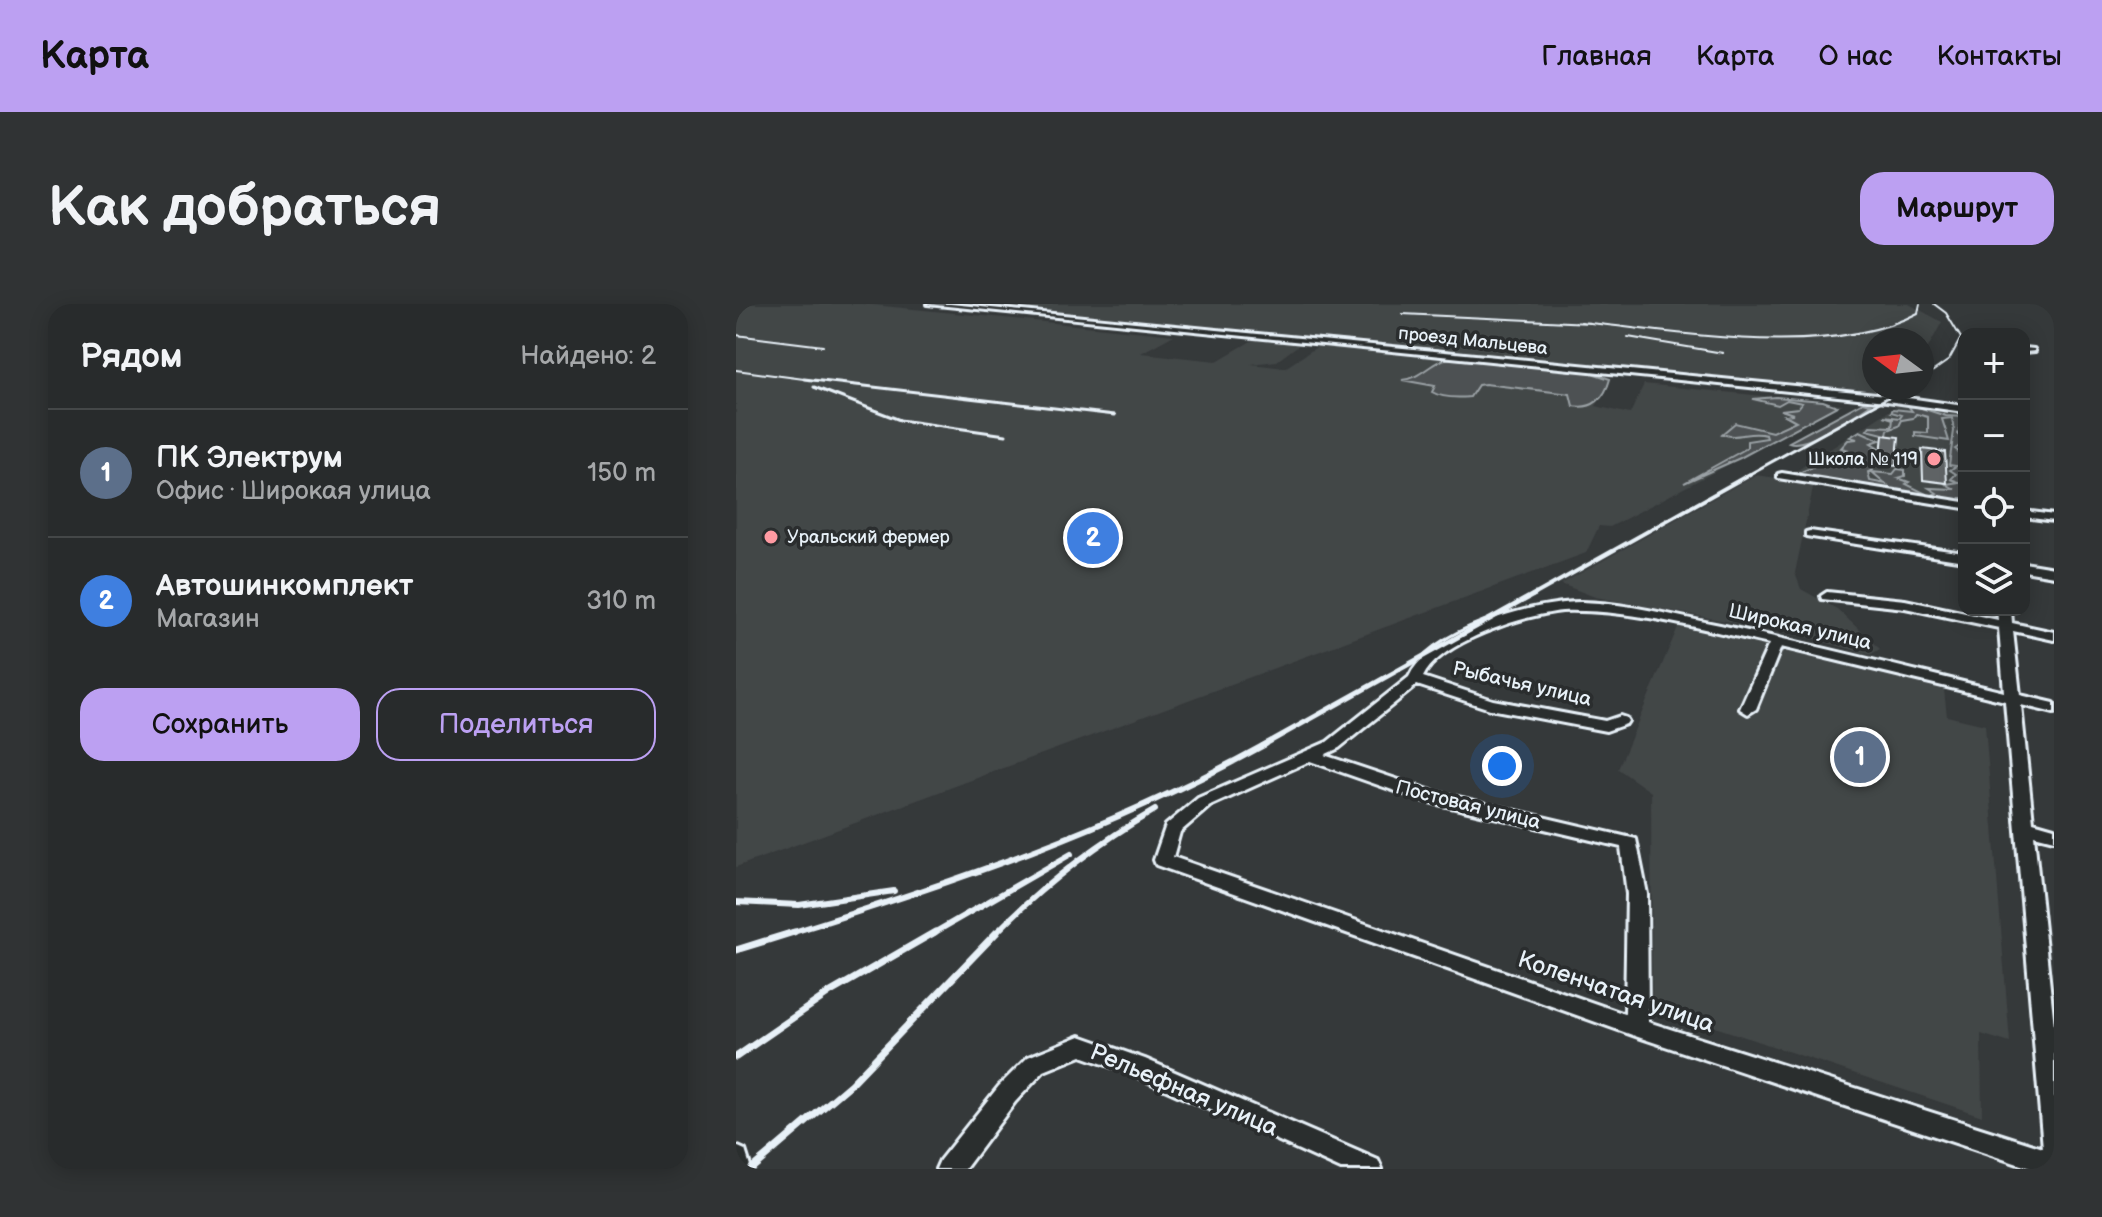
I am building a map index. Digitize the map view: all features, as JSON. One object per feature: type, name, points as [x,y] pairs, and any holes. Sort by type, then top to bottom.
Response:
[{"type":"street","name":"проезд Мальцева","points":[[930,304],[1876,397],[1958,408]]},
{"type":"street","points":[[1782,476],[1958,504]]},
{"type":"street","points":[[2030,515],[2054,518]]},
{"type":"street","points":[[1810,534],[1958,556]]},
{"type":"street","points":[[2030,568],[2054,572]]},
{"type":"street","points":[[1827,596],[2004,618],[2054,636]]},
{"type":"street","name":"Широкая улица","points":[[1163,860],[1172,829],[1204,802],[1333,745],[1415,679],[1419,667],[1465,637],[1535,610],[1599,607],[1777,641],[2054,708]]},
{"type":"street","points":[[2004,618],[2024,826],[2046,969],[2054,1145]]},
{"type":"street","points":[[1748,709],[1777,641]]},
{"type":"street","name":"Рыбачья улица","points":[[1415,679],[1490,704],[1606,726],[1620,721]]},
{"type":"street","name":"Постовая улица","points":[[1310,755],[1369,780],[1503,816],[1630,843],[1637,894],[1635,1010],[1638,1028]]},
{"type":"street","points":[[2024,826],[2054,834]]},
{"type":"street","name":"Коленчатая улица","points":[[1163,860],[1638,1028],[2054,1164]]},
{"type":"street","name":"Рельефная улица","points":[[949,1169],[1007,1094],[1036,1064],[1080,1046],[1137,1066],[1369,1169]]},
{"type":"street","points":[[736,1158],[738,1169]]},
{"type":"shaded area","points":[[736,304],[863,304],[1174,335],[1141,353],[1217,361],[1253,340],[1300,344],[1277,361],[1251,364],[1285,368],[1318,346],[1445,358],[1427,377],[1603,395],[1596,406],[1630,414],[1644,384],[1843,404],[1610,527],[1599,526],[1586,553],[736,867]]},
{"type":"shaded area","points":[[966,304],[1909,304],[1942,322],[1934,337],[1934,328],[1862,328],[1862,389]]},
{"type":"shaded area","points":[[1451,358],[1586,371],[1610,379],[1597,401],[1580,407],[1573,406],[1570,394],[1485,384],[1478,385],[1470,397],[1450,397],[1432,392],[1435,386],[1402,380]]},
{"type":"shaded area","points":[[1776,397],[1823,401],[1837,406],[1740,458],[1684,483],[1747,448],[1747,441],[1767,438],[1760,434],[1722,434],[1735,423],[1772,432],[1796,421],[1785,415],[1793,414],[1781,410],[1798,408],[1802,403],[1787,400],[1778,405],[1753,399]]},
{"type":"shaded area","points":[[1863,402],[1871,404],[1831,430],[1807,441],[1789,442]]},
{"type":"shaded area","points":[[1901,403],[1958,410],[1958,502],[1790,475]]},
{"type":"shaded area","points":[[1909,407],[1958,417],[1958,447],[1955,449],[1958,451],[1958,482],[1951,479],[1956,474],[1950,470],[1956,466],[1949,465],[1954,431],[1952,418],[1942,419],[1949,441],[1915,436],[1915,432],[1928,433],[1928,417],[1916,414],[1888,430],[1887,435],[1867,430],[1870,426],[1892,427],[1893,419],[1884,416],[1900,418],[1902,415],[1891,412],[1893,409],[1912,411]]},
{"type":"shaded area","points":[[1860,431],[1880,440],[1871,443],[1879,448],[1872,449],[1881,451],[1874,456],[1873,470],[1868,472],[1870,481],[1886,484],[1872,472],[1893,474],[1897,469],[1905,470],[1905,476],[1898,478],[1930,496],[1937,493],[1929,488],[1955,489],[1946,484],[1958,482],[1958,503],[1793,475],[1821,464],[1814,461],[1849,450],[1841,448],[1848,440],[1857,439],[1850,437]]},
{"type":"shaded area","points":[[1755,475],[1814,483],[1795,573],[1801,589],[1837,609],[1880,649],[1870,655],[1801,635],[1595,597],[1561,584]]},
{"type":"shaded area","points":[[1678,627],[1798,650],[1944,690],[1947,716],[1985,725],[2010,1043],[1981,1034],[1982,1116],[1652,1006],[1651,792],[1618,769]]},
{"type":"building","points":[[1883,435],[1899,437],[1896,466],[1880,464]]},
{"type":"building","points":[[1922,449],[1945,452],[1947,483],[1923,480]]},
{"type":"railway","points":[[1590,323],[1707,336],[1798,339],[1842,336],[1882,327],[1918,313],[1920,304]]},
{"type":"railway","points":[[1934,304],[1946,313],[1961,338],[1949,360],[1934,371]]},
{"type":"railway","points":[[1402,314],[1590,323]]},
{"type":"railway","points":[[1581,322],[1590,323]]},
{"type":"railway","points":[[736,335],[823,346]]},
{"type":"railway","points":[[1628,337],[1723,353]]},
{"type":"railway","points":[[736,370],[819,381]]},
{"type":"railway","points":[[804,379],[1115,415]]},
{"type":"railway","points":[[814,387],[900,420],[1006,435]]},
{"type":"railway","points":[[1746,476],[1883,400]]},
{"type":"railway","points":[[1532,596],[1750,474]]},
{"type":"railway","points":[[1262,746],[1535,594]]},
{"type":"railway","points":[[787,934],[971,874],[1092,828],[1266,744]]},
{"type":"railway","points":[[996,933],[1071,866],[1155,810]]},
{"type":"railway","points":[[932,934],[1071,854]]},
{"type":"railway","points":[[736,902],[799,905],[894,891]]},
{"type":"railway","points":[[736,950],[794,932]]},
{"type":"railway","points":[[736,1057],[829,993],[935,932]]},
{"type":"railway","points":[[751,1169],[851,1084],[996,933]]},
{"type":"place","name":"Школа № 119","points":[[1934,459]]},
{"type":"place","name":"Уральский фермер","points":[[771,537]]},
{"type":"place","name":"Автошинкомплект","points":[[1093,538]]},
{"type":"place","name":"ПК Электрум","points":[[1860,757]]}]
